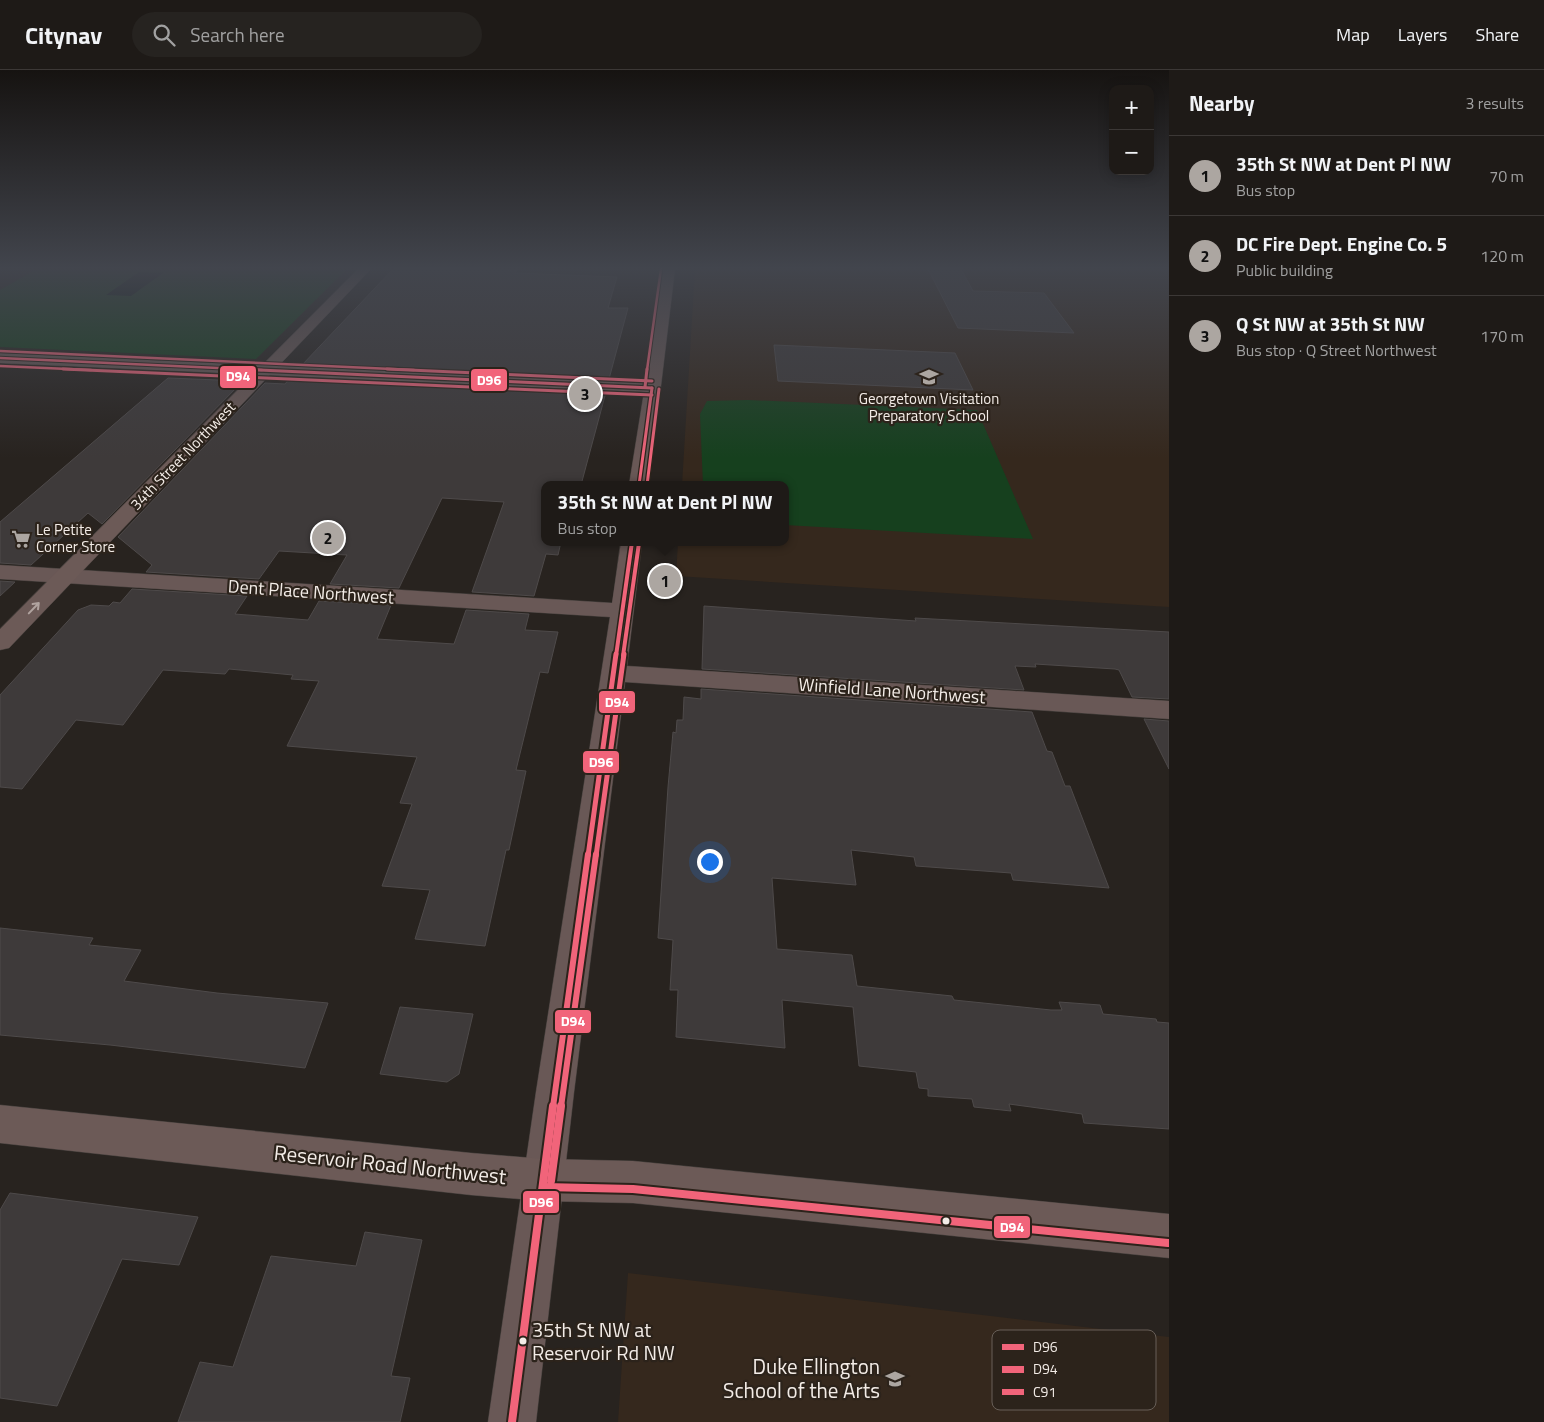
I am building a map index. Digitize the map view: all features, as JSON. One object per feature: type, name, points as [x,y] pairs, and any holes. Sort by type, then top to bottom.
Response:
[{"type":"street","name":"34th Street Northwest","points":[[0,643],[304,332]]},
{"type":"street","points":[[640,481],[660,332]]},
{"type":"street","points":[[0,358],[652,388]]},
{"type":"street","points":[[512,1422],[555,1092],[631,546]]},
{"type":"street","name":"Dent Place Northwest","points":[[0,572],[622,611]]},
{"type":"street","name":"Winfield Lane Northwest","points":[[615,673],[1169,710]]},
{"type":"street","name":"Reservoir Road Northwest","points":[[0,1124],[544,1180],[633,1182],[1169,1236]]},
{"type":"shaded area","name":"Georgetown Visitation Preparatory School","points":[[691,332],[1169,332],[1169,607],[676,576],[678,546],[789,546],[789,481],[682,481]]},
{"type":"shaded area","name":"Duke Ellington School of the Arts","points":[[628,1273],[1110,1330],[992,1330],[992,1410],[1156,1410],[1156,1335],[1169,1337],[1169,1422],[618,1422]]},
{"type":"green space","points":[[0,332],[283,332],[256,359],[0,347]]},
{"type":"green space","points":[[748,400],[977,410],[1033,539],[789,525],[789,481],[703,481],[700,414],[707,401]]},
{"type":"building","points":[[333,332],[622,332],[609,379],[302,365]]},
{"type":"building","points":[[774,345],[955,353],[973,390],[778,381]]},
{"type":"building","points":[[168,378],[243,381],[102,524],[88,513],[31,565],[0,563],[0,522]]},
{"type":"building","points":[[290,378],[606,392],[582,481],[541,481],[541,546],[560,546],[558,555],[546,554],[534,596],[472,592],[504,502],[442,498],[399,588],[330,584],[347,555],[279,551],[259,579],[146,572],[152,565],[118,537],[265,383],[285,384]]},
{"type":"building","points":[[0,581],[15,582],[0,596]]},
{"type":"building","points":[[132,589],[247,596],[235,614],[308,620],[319,601],[391,605],[377,639],[454,644],[466,610],[529,614],[525,630],[558,632],[548,673],[540,672],[516,770],[526,771],[485,946],[415,939],[430,890],[382,886],[412,804],[400,803],[417,757],[287,746],[319,681],[291,679],[293,675],[229,669],[225,674],[163,670],[123,725],[76,720],[22,789],[0,787],[0,695],[78,610],[91,605],[109,606],[113,602],[120,603]]},
{"type":"building","points":[[704,606],[916,621],[915,618],[1169,632],[1169,699],[1132,697],[1119,670],[1115,669],[1035,664],[1036,667],[1015,666],[1024,690],[702,669]]},
{"type":"building","points":[[701,689],[1032,712],[1047,751],[1052,752],[1065,786],[1070,786],[1109,888],[1013,880],[1011,873],[916,866],[914,857],[851,850],[856,885],[772,878],[777,949],[852,955],[857,986],[952,996],[954,1000],[1051,1010],[1062,1010],[1059,1002],[1100,1005],[1103,1014],[1156,1019],[1157,1022],[1169,1023],[1169,1129],[1084,1123],[1082,1114],[1009,1104],[1011,1111],[974,1107],[972,1099],[928,1096],[928,1089],[919,1088],[916,1072],[859,1066],[853,1007],[782,1000],[785,1048],[676,1037],[678,990],[670,990],[673,940],[658,938],[668,787],[673,732],[676,733],[677,720],[683,720],[684,697],[701,699]]},
{"type":"building","points":[[1144,719],[1169,721],[1169,769]]},
{"type":"building","points":[[0,928],[93,938],[89,945],[141,950],[124,981],[217,993],[328,1003],[305,1068],[110,1045],[0,1035]]},
{"type":"building","points":[[400,1007],[473,1014],[459,1074],[447,1082],[380,1074]]},
{"type":"building","points":[[10,1193],[198,1217],[179,1265],[122,1259],[57,1406],[0,1398],[0,1210]]},
{"type":"building","points":[[365,1232],[422,1240],[391,1376],[410,1378],[400,1422],[178,1422],[200,1362],[233,1367],[271,1256],[356,1266]]},
{"type":"transit line","name":"C91","points":[[645,387],[652,332]]},
{"type":"transit line","name":"C91","points":[[0,351],[652,381]]},
{"type":"transit line","name":"D96","points":[[0,358],[652,388]]},
{"type":"transit line","name":"D94","points":[[0,366],[652,395]]},
{"type":"transit line","name":"D96","points":[[640,481],[652,388]]},
{"type":"transit line","name":"D94","points":[[648,481],[659,389]]},
{"type":"transit line","name":"D96","points":[[512,1422],[555,1092],[631,546]]},
{"type":"transit line","name":"D94","points":[[551,1181],[639,546]]},
{"type":"transit line","name":"D94","points":[[544,1187],[633,1189],[1168,1243]]},
{"type":"place","name":"Georgetown Visitation Preparatory School","points":[[929,377]]},
{"type":"place","name":"Q St NW at 35th St NW","points":[[585,394]]},
{"type":"place","name":"DC Fire Dept. Engine Co. 5","points":[[328,538]]},
{"type":"place","name":"Le Petite Corner Store","points":[[21,539]]},
{"type":"place","name":"35th St NW at Dent Pl NW","points":[[665,581]]},
{"type":"place","name":"35th St NW at Reservoir Rd NW","points":[[523,1341]]},
{"type":"place","name":"Duke Ellington School of the Arts","points":[[895,1379]]}]
